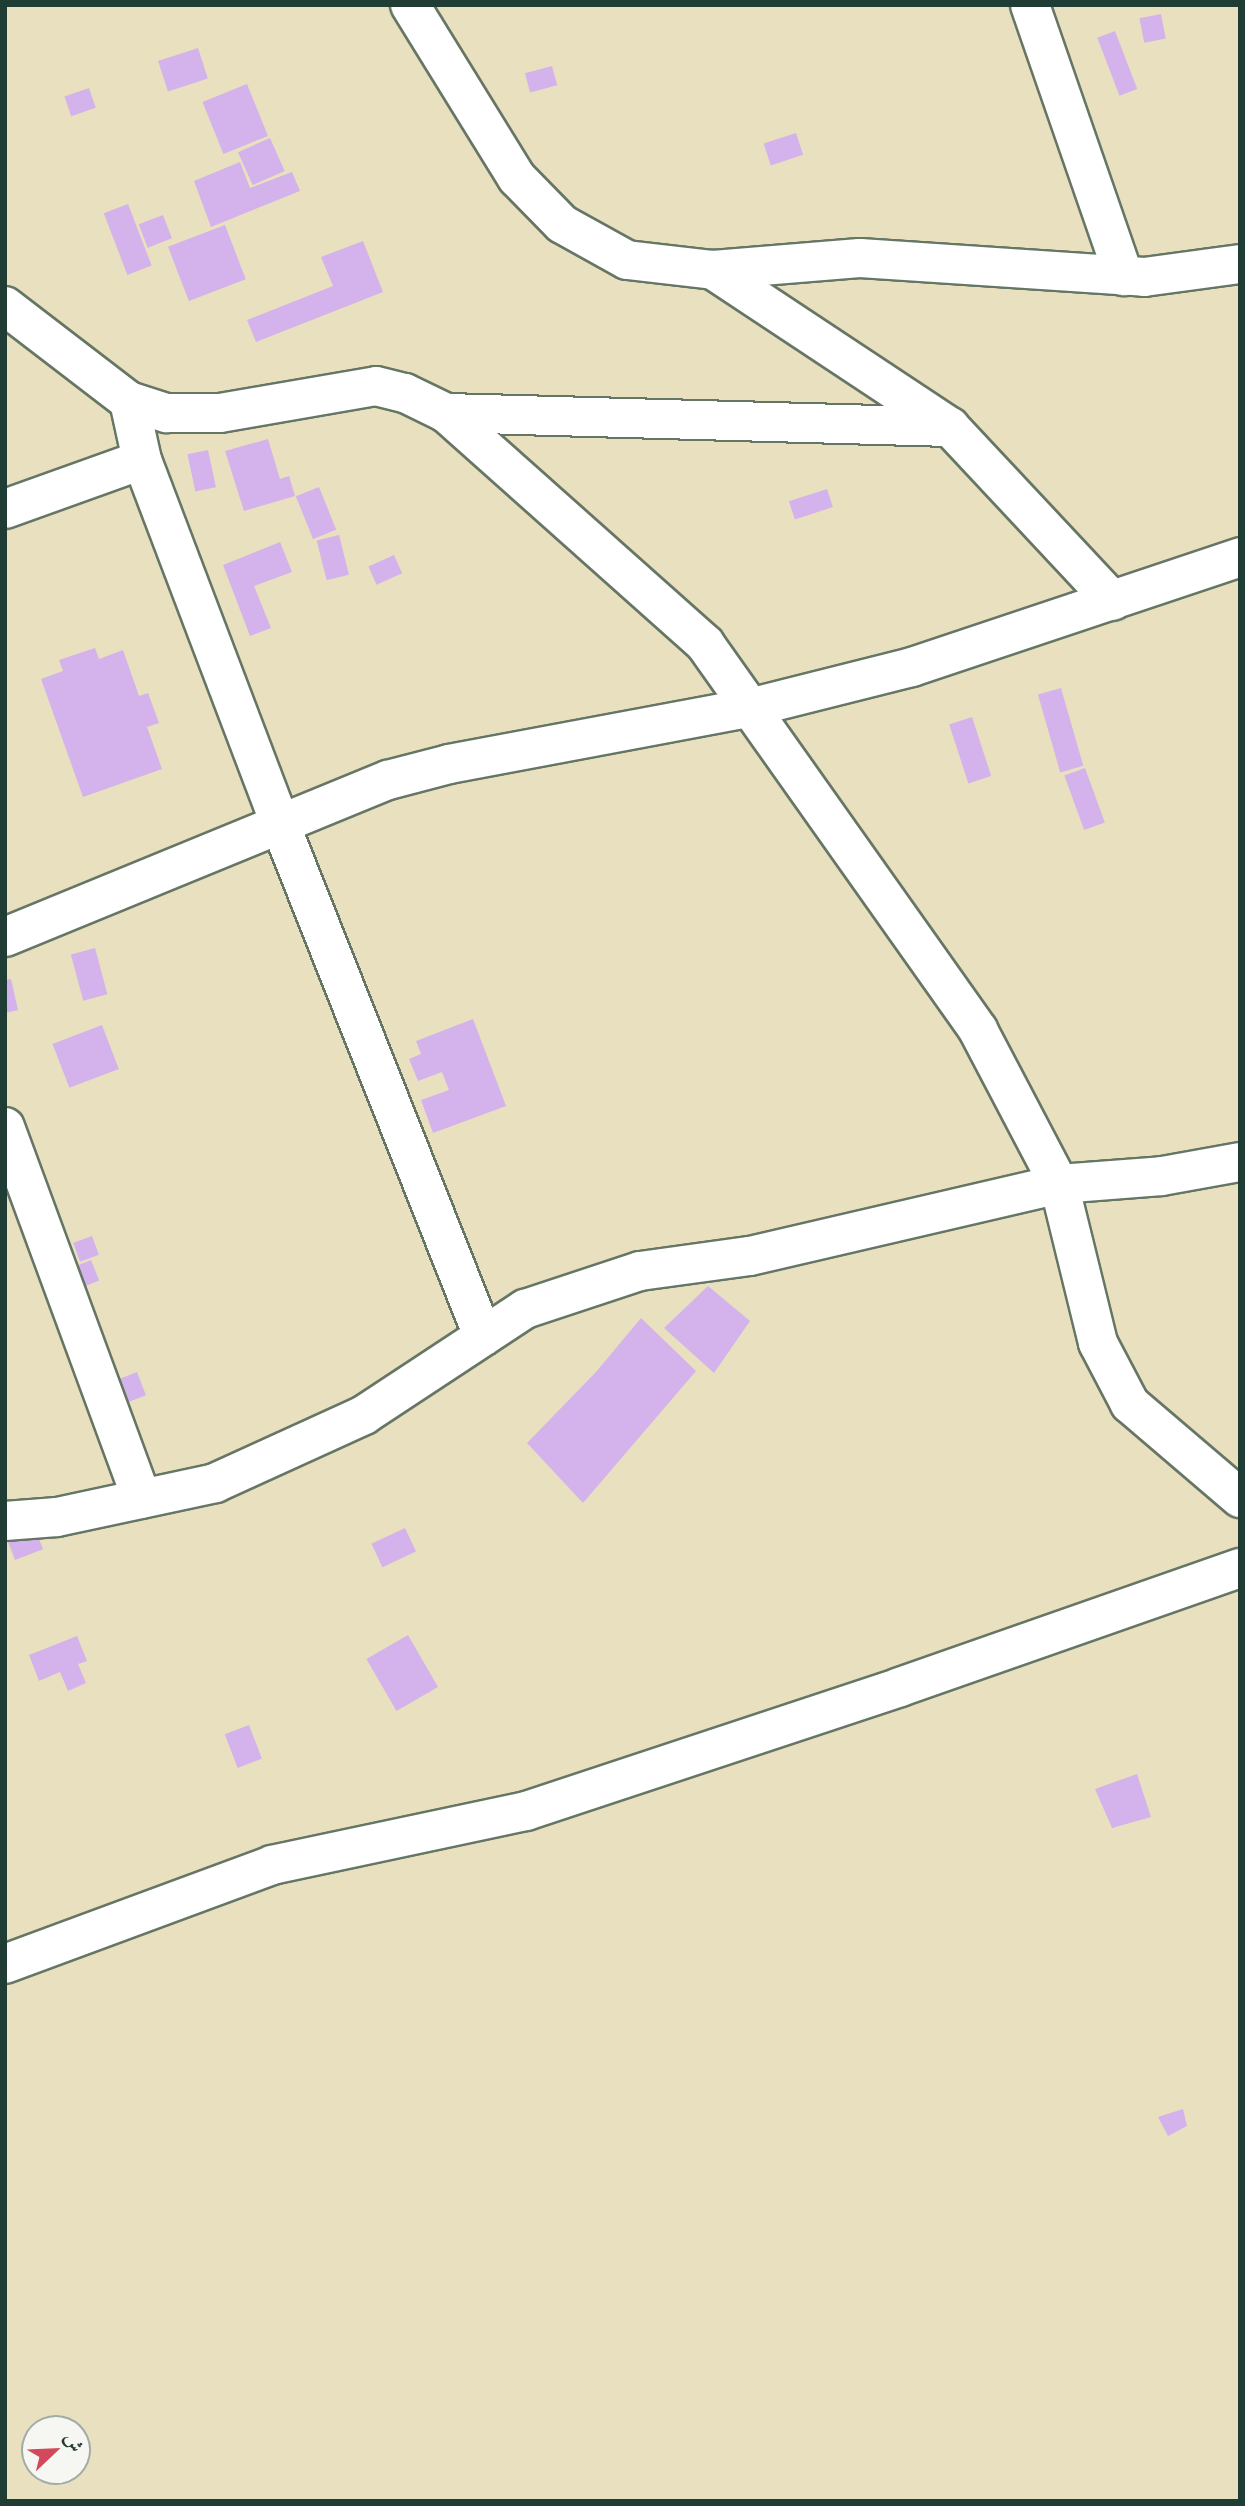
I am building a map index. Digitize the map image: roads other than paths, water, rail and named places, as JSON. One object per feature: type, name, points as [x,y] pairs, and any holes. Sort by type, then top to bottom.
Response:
[{"type":"street","points":[[410,5],[517,178],[562,224],[627,260],[713,270],[860,258],[1124,276],[1240,264]]},
{"type":"street","points":[[1030,5],[1124,276]]},
{"type":"street","points":[[713,270],[950,427],[1114,601]]},
{"type":"street","points":[[5,306],[129,401],[167,413],[219,413],[376,386],[405,393],[446,413],[705,644],[978,1030],[1059,1184],[1098,1343],[1130,1404],[1240,1498]]},
{"type":"street","points":[[129,401],[142,460],[280,824],[483,1336]]},
{"type":"street","points":[[446,413],[950,427]]},
{"type":"street","points":[[5,509],[142,460]]},
{"type":"street","points":[[5,937],[388,780],[449,764],[752,707],[912,667],[1240,557]]},
{"type":"street","points":[[5,1127],[142,1499]]},
{"type":"street","points":[[5,1521],[57,1517],[215,1483],[364,1415],[525,1309],[640,1271],[750,1256],[1059,1184],[1162,1176],[1240,1162]]},
{"type":"street","points":[[5,1964],[272,1865],[526,1811],[900,1688],[1240,1568]]}]
